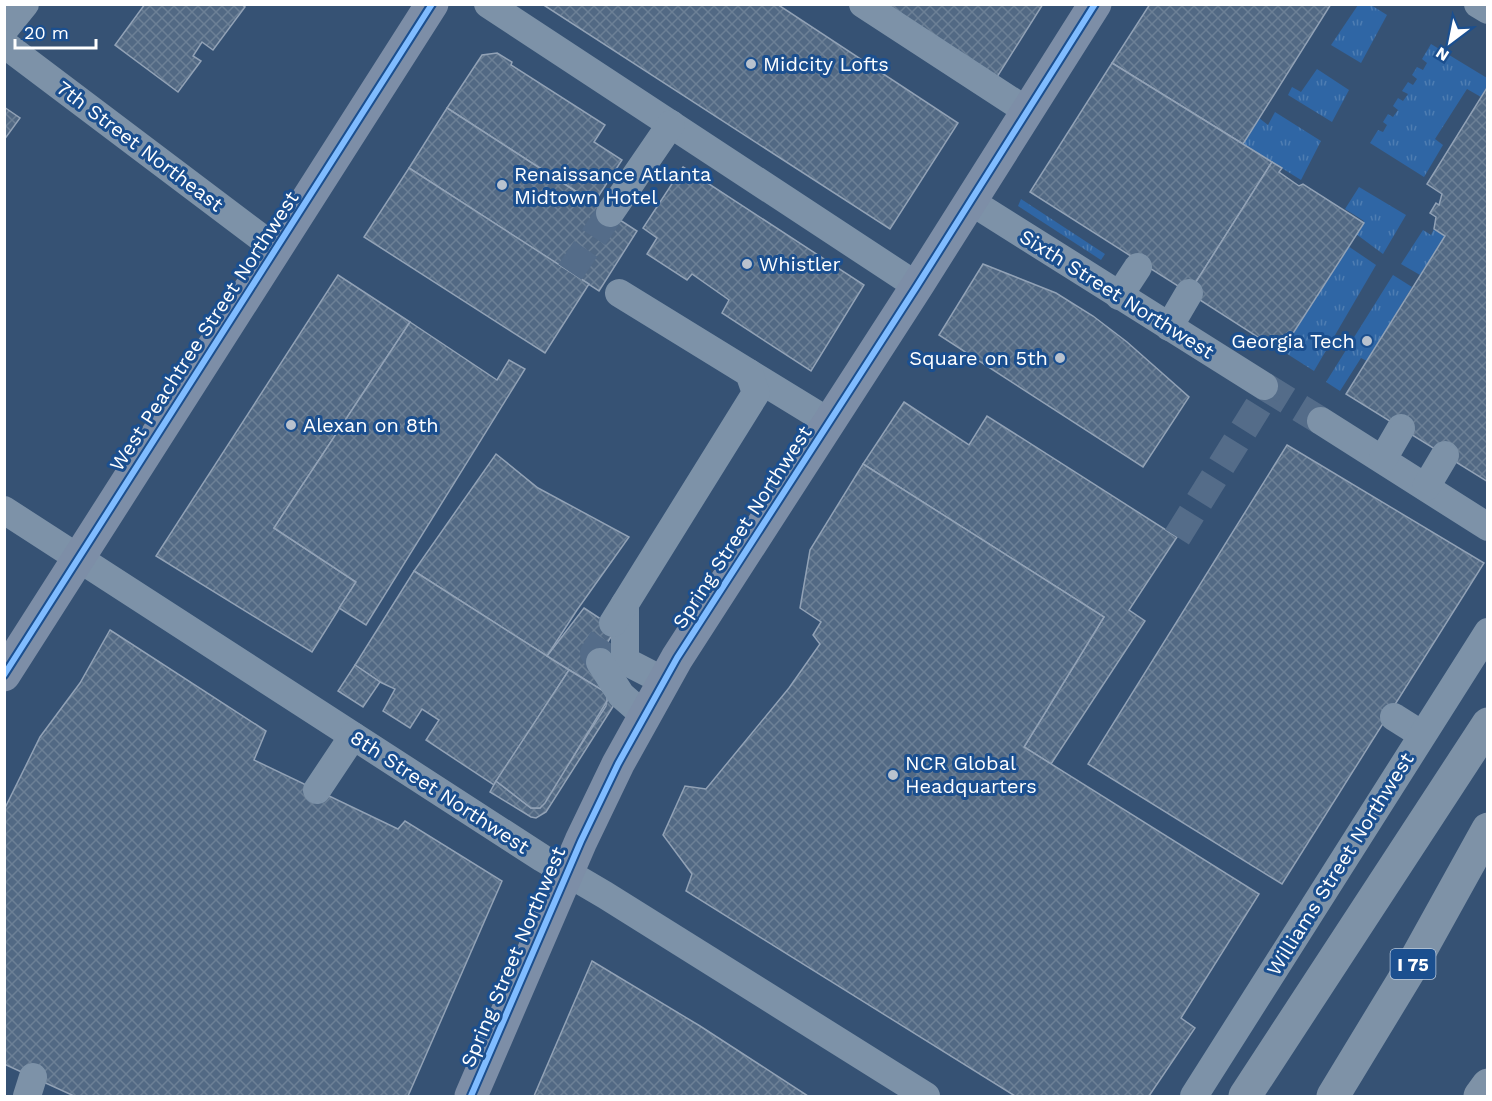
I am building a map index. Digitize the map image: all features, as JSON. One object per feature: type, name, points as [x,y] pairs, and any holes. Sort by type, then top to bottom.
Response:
[{"type":"highway","points":[[1245,1096],[1488,724]]},
{"type":"highway","name":"I 75","points":[[1333,1096],[1412,966],[1488,829]]},
{"type":"highway","points":[[1480,1096],[1488,1085]]},
{"type":"main road","name":"West Peachtree Street Northwest","points":[[4,675],[432,4]]},
{"type":"main road","name":"Spring Street Northwest","points":[[471,1096],[618,764],[676,658],[917,286],[1095,4]]},
{"type":"street","points":[[4,30],[25,4]]},
{"type":"street","points":[[488,4],[917,286]]},
{"type":"street","points":[[863,4],[1027,111]]},
{"type":"street","points":[[1478,4],[1488,10]]},
{"type":"street","name":"7th Street Northeast","points":[[4,44],[276,249]]},
{"type":"street","points":[[610,213],[671,124]]},
{"type":"street","name":"Sixth Street Northwest","points":[[970,201],[1264,386]]},
{"type":"street","points":[[1119,296],[1138,267]]},
{"type":"street","points":[[619,292],[829,422]]},
{"type":"street","points":[[1169,327],[1189,293]]},
{"type":"street","points":[[664,681],[626,661],[619,614],[756,393],[749,373]]},
{"type":"street","points":[[1321,421],[1426,487],[1484,516]]},
{"type":"street","points":[[1383,459],[1401,428]]},
{"type":"street","points":[[1426,487],[1445,455]]},
{"type":"street","name":"8th Street Northwest","points":[[4,510],[568,873],[926,1096]]},
{"type":"street","name":"Williams Street Northwest","points":[[1194,1096],[1421,734],[1488,632]]},
{"type":"street","points":[[600,662],[621,695],[645,716]]},
{"type":"street","points":[[1394,717],[1421,734]]},
{"type":"street","points":[[317,790],[353,736]]},
{"type":"green space","points":[[1358,5],[1371,5],[1387,15],[1361,63],[1331,45]]},
{"type":"green space","points":[[1431,44],[1487,78],[1487,86],[1481,97],[1467,89],[1435,139],[1443,145],[1424,177],[1370,143],[1378,130],[1383,132],[1387,125],[1383,122],[1388,114],[1393,117],[1398,110],[1393,106],[1398,98],[1403,101],[1408,94],[1402,91],[1408,82],[1413,85],[1417,79],[1412,75],[1417,67],[1423,70],[1427,63],[1422,59]]},
{"type":"green space","points":[[1317,69],[1349,90],[1332,122],[1288,95],[1292,87],[1301,92]]},
{"type":"green space","points":[[1275,112],[1321,141],[1301,180],[1243,144],[1259,118],[1268,125]]},
{"type":"green space","points":[[1359,187],[1406,215],[1383,254],[1356,234],[1364,221],[1345,209]]},
{"type":"green space","points":[[1021,199],[1105,254],[1101,260],[1018,206]]},
{"type":"green space","points":[[1434,229],[1445,236],[1420,275],[1401,264],[1423,230],[1431,235]]},
{"type":"green space","points":[[1348,246],[1376,265],[1314,371],[1281,350]]},
{"type":"green space","points":[[1393,275],[1412,287],[1367,361],[1361,358],[1340,391],[1326,382]]},
{"type":"building","points":[[145,4],[241,4],[245,7],[213,50],[202,42],[193,56],[201,61],[178,92],[115,45]]},
{"type":"building","name":"Midcity Lofts","points":[[542,4],[777,4],[958,123],[890,229]]},
{"type":"building","points":[[883,4],[1043,4],[997,77]]},
{"type":"building","points":[[1150,4],[1331,4],[1243,144],[1112,63]]},
{"type":"building","points":[[497,53],[512,62],[511,65],[605,125],[594,142],[622,160],[594,203],[447,108],[482,55]]},
{"type":"building","points":[[1112,63],[1272,162],[1189,293],[1030,192]]},
{"type":"building","points":[[1488,86],[1488,482],[1346,394],[1445,236],[1434,229],[1436,217],[1430,213],[1436,203],[1439,205],[1442,194],[1427,184]]},
{"type":"building","points":[[4,107],[20,118],[4,140]]},
{"type":"building","name":"Renaissance Atlanta Midtown Hotel","points":[[447,108],[637,231],[599,291],[409,168]]},
{"type":"building","points":[[1272,162],[1282,168],[1279,172],[1299,186],[1303,184],[1364,223],[1281,352],[1189,293]]},
{"type":"building","name":"Whistler","points":[[683,167],[864,285],[811,371],[722,313],[729,300],[692,274],[687,280],[647,254],[657,238],[643,228]]},
{"type":"building","points":[[409,168],[589,284],[545,353],[364,237]]},
{"type":"building","name":"Square on 5th","points":[[983,264],[1056,293],[1093,316],[1127,342],[1189,397],[1143,467],[939,335]]},
{"type":"building","name":"Alexan on 8th","points":[[338,275],[410,322],[274,528],[356,582],[312,652],[156,556]]},
{"type":"building","points":[[410,322],[497,380],[509,360],[525,369],[366,625],[339,608],[356,582],[274,528]]},
{"type":"building","points":[[904,402],[969,445],[987,416],[1177,537],[1129,610],[1145,621],[1051,764],[1024,747],[1104,617],[863,464]]},
{"type":"building","points":[[1287,445],[1484,563],[1282,884],[1088,764]]},
{"type":"building","points":[[496,454],[538,488],[629,537],[547,656],[414,571]]},
{"type":"building","name":"NCR Global Headquarters","points":[[863,464],[1104,617],[1024,747],[1259,894],[1181,1018],[1195,1028],[1149,1096],[1015,1096],[686,891],[692,874],[663,835],[685,786],[706,789],[789,688],[820,644],[813,635],[821,622],[800,608],[810,550]]},
{"type":"building","points":[[414,571],[569,670],[494,785],[426,740],[439,720],[422,709],[410,728],[383,711],[395,689],[355,665]]},
{"type":"building","points":[[584,608],[616,629],[590,670],[614,705],[546,812],[536,818],[531,817],[490,792],[496,781],[531,808],[540,808],[606,706],[607,696],[602,690],[547,656]]},
{"type":"building","points":[[110,630],[266,731],[254,760],[398,829],[405,821],[502,881],[408,1096],[74,1096],[4,1064],[4,810],[40,737],[80,683]]},
{"type":"building","points":[[355,665],[380,682],[363,707],[338,691]]},
{"type":"building","points":[[569,670],[602,690],[607,696],[607,701],[545,803],[540,808],[531,808],[496,781]]},
{"type":"building","points":[[592,961],[700,1026],[808,1096],[534,1096]]},
{"type":"tunnel","points":[[570,272],[610,213]]},
{"type":"tunnel","points":[[1264,386],[1321,421]]},
{"type":"tunnel","points":[[1177,537],[1269,389]]},
{"type":"tunnel","points":[[600,662],[594,653],[613,623]]},
{"type":"cycle path","points":[[4,675],[432,4]]},
{"type":"cycle path","points":[[471,1096],[581,841],[618,764],[677,658],[917,286],[1095,4]]},
{"type":"place","name":"Midcity Lofts","points":[[751,64]]},
{"type":"place","name":"Renaissance Atlanta Midtown Hotel","points":[[502,185]]},
{"type":"place","name":"Whistler","points":[[747,264]]},
{"type":"place","name":"Georgia Tech","points":[[1367,341]]},
{"type":"place","name":"Square on 5th","points":[[1060,358]]},
{"type":"place","name":"Alexan on 8th","points":[[291,425]]},
{"type":"place","name":"NCR Global Headquarters","points":[[893,775]]}]
